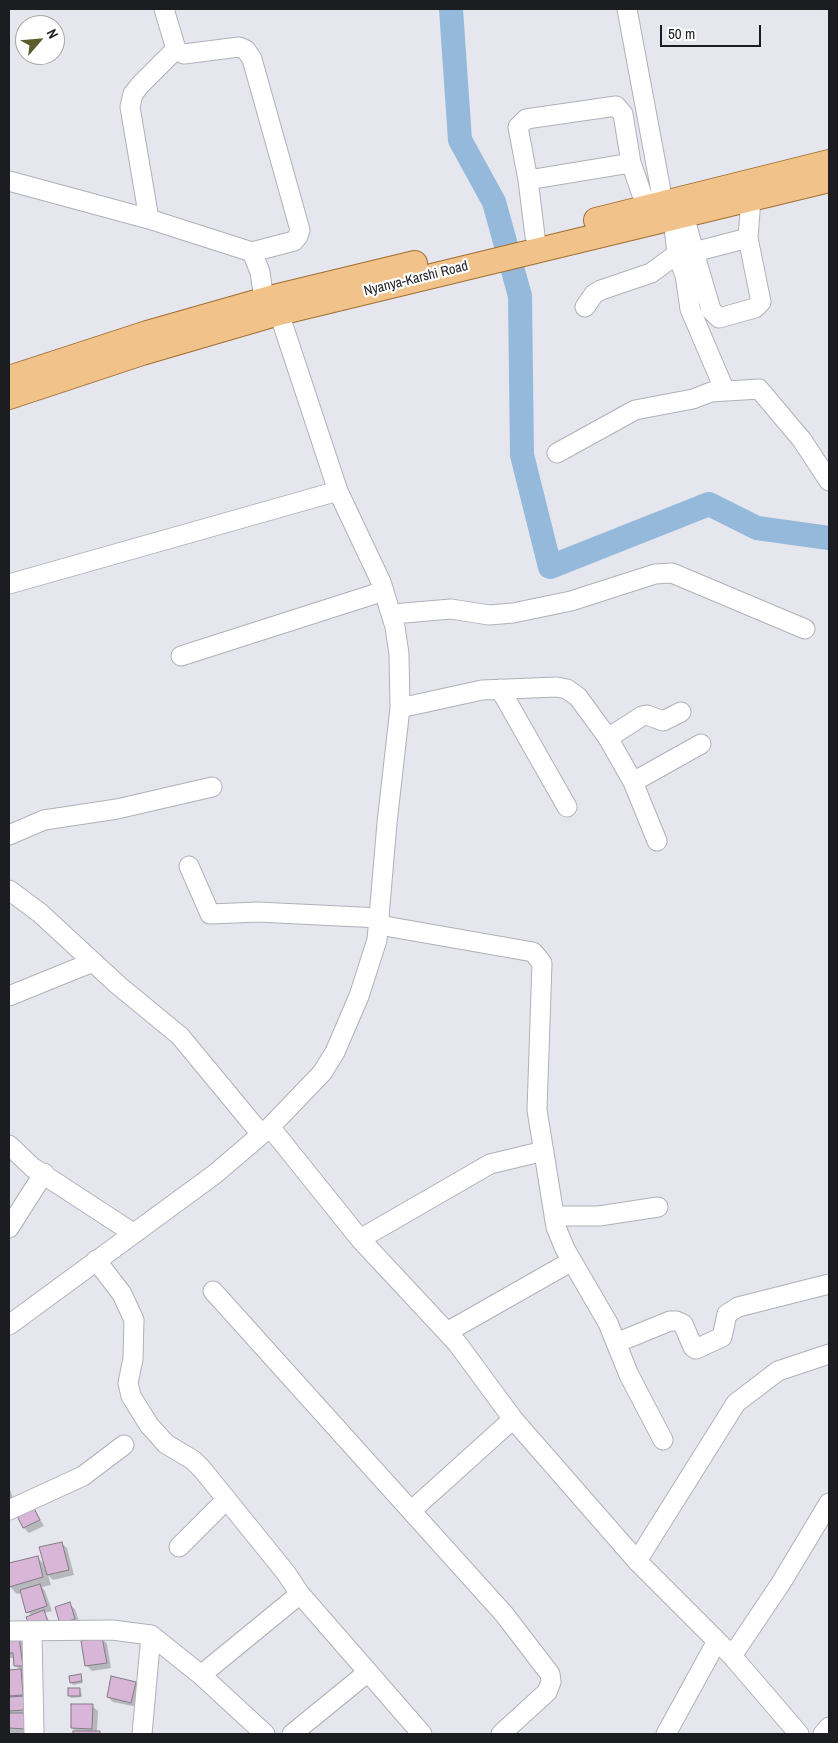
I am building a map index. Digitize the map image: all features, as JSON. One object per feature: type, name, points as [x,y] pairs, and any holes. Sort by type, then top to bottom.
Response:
[{"type":"main road","name":"Nyanya-Karshi Road","points":[[9,378],[147,333],[460,269],[558,245],[667,210],[829,162]]},
{"type":"main road","name":"Nyanya-Karshi Road","points":[[9,397],[142,353],[271,307],[535,236],[667,210],[751,199],[829,180]]},
{"type":"street","points":[[9,181],[149,218],[252,252],[294,241],[300,230],[252,59],[246,50],[239,47],[184,54],[176,49],[164,9]]},
{"type":"street","points":[[627,9],[667,210],[711,310],[719,318],[755,308],[761,302],[748,238],[751,199]]},
{"type":"street","points":[[149,218],[130,107],[133,94],[140,85],[176,49]]},
{"type":"street","points":[[535,236],[528,180],[518,127],[526,119],[616,106],[623,114],[631,163],[667,210]]},
{"type":"street","points":[[528,180],[631,163]]},
{"type":"street","points":[[585,308],[594,294],[601,290],[651,273],[686,253],[748,238]]},
{"type":"street","points":[[9,1325],[215,1174],[265,1131],[322,1073],[335,1052],[359,996],[377,940],[387,823],[400,708],[400,654],[392,614],[384,591],[338,491],[252,252]]},
{"type":"street","points":[[686,253],[685,275],[690,309],[725,391]]},
{"type":"street","points":[[557,452],[634,410],[693,399],[711,392],[759,389],[802,440],[829,480]]},
{"type":"street","points":[[9,584],[338,491]]},
{"type":"street","points":[[392,614],[452,609],[490,615],[513,614],[571,601],[655,574],[672,573],[805,629]]},
{"type":"street","points":[[181,656],[384,591]]},
{"type":"street","points":[[400,708],[482,690],[557,687],[567,689],[578,697],[608,738],[633,782],[657,841]]},
{"type":"street","points":[[500,689],[566,807]]},
{"type":"street","points":[[608,738],[642,716],[647,715],[663,721],[681,712]]},
{"type":"street","points":[[633,782],[701,744]]},
{"type":"street","points":[[9,835],[44,820],[117,809],[212,787]]},
{"type":"street","points":[[189,866],[210,914],[258,912],[379,922],[533,952],[539,957],[542,963],[537,1110],[556,1227],[572,1261],[608,1323],[629,1375],[662,1440]]},
{"type":"street","points":[[9,890],[40,913],[93,962],[180,1036],[360,1239],[447,1332],[476,1367],[513,1419],[637,1560],[732,1656],[799,1734]]},
{"type":"street","points":[[9,996],[93,962]]},
{"type":"street","points":[[9,1145],[32,1167],[44,1173],[133,1233]]},
{"type":"street","points":[[360,1239],[490,1164],[544,1151]]},
{"type":"street","points":[[9,1228],[44,1173]]},
{"type":"street","points":[[554,1216],[599,1216],[658,1207]]},
{"type":"street","points":[[96,1260],[122,1294],[134,1320],[133,1359],[128,1383],[130,1396],[158,1436],[193,1460],[286,1573],[300,1594],[422,1734]]},
{"type":"street","points":[[447,1332],[572,1261]]},
{"type":"street","points":[[616,1343],[676,1321],[684,1324],[692,1346],[696,1349],[722,1337],[727,1314],[738,1307],[829,1284]]},
{"type":"street","points":[[213,1291],[504,1614],[550,1674],[551,1682],[547,1692],[501,1734]]},
{"type":"street","points":[[637,1560],[736,1403],[778,1371],[829,1354]]},
{"type":"street","points":[[411,1511],[513,1419]]},
{"type":"street","points":[[9,1510],[83,1476],[124,1444]]},
{"type":"street","points":[[179,1547],[226,1500]]},
{"type":"street","points":[[732,1656],[781,1583],[829,1503]]},
{"type":"street","points":[[202,1675],[300,1594]]},
{"type":"street","points":[[9,1631],[32,1633],[112,1630],[151,1635],[202,1675],[265,1734]]},
{"type":"street","points":[[32,1633],[34,1734]]},
{"type":"street","points":[[142,1734],[151,1635]]},
{"type":"street","points":[[666,1734],[717,1641]]},
{"type":"street","points":[[292,1734],[368,1672]]},
{"type":"street","points":[[823,1734],[829,1727]]},
{"type":"building","points":[[33,1506],[40,1520],[23,1528],[16,1514]]},
{"type":"building","points":[[62,1542],[69,1570],[47,1575],[39,1547]]},
{"type":"building","points":[[38,1556],[43,1577],[9,1587],[9,1563]]},
{"type":"building","points":[[40,1584],[47,1606],[26,1613],[20,1590]]},
{"type":"building","points":[[70,1602],[75,1619],[60,1624],[55,1607]]},
{"type":"building","points":[[44,1610],[49,1625],[32,1632],[26,1617]]},
{"type":"building","points":[[9,1637],[19,1637],[23,1666],[14,1666],[13,1653],[9,1653]]},
{"type":"building","points":[[102,1637],[107,1663],[85,1666],[81,1641]]},
{"type":"building","points":[[21,1669],[23,1695],[9,1696],[9,1670]]},
{"type":"building","points":[[81,1674],[82,1681],[70,1683],[69,1676]]},
{"type":"building","points":[[111,1676],[136,1682],[131,1703],[107,1697]]},
{"type":"building","points":[[68,1688],[80,1688],[80,1696],[68,1696]]},
{"type":"building","points":[[24,1696],[24,1710],[9,1711],[9,1697]]},
{"type":"building","points":[[71,1704],[93,1704],[92,1729],[71,1728]]},
{"type":"building","points":[[9,1713],[25,1713],[25,1729],[9,1728]]},
{"type":"building","points":[[73,1731],[100,1731],[100,1734],[73,1734]]},
{"type":"waterway","points":[[451,9],[460,140],[494,202],[520,296],[522,455],[550,567],[709,504],[757,528],[829,538]]}]
